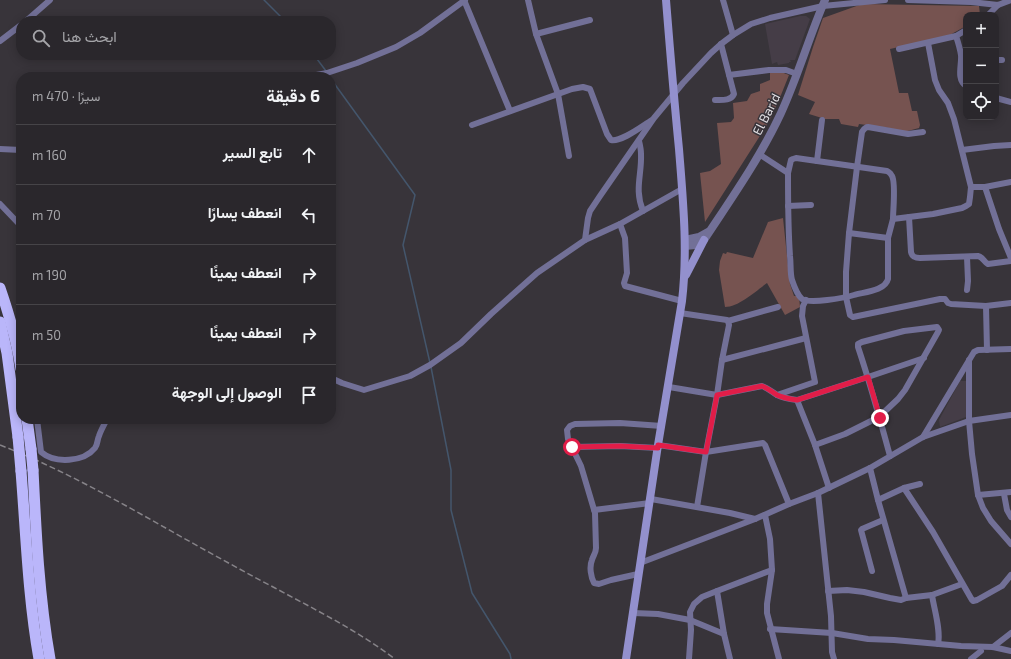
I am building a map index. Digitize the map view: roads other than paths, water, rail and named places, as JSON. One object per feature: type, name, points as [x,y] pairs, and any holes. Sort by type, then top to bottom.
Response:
[{"type":"highway","points":[[0,288],[16,341]]},
{"type":"highway","points":[[0,322],[7,353],[16,422]]},
{"type":"highway","points":[[16,424],[34,636],[39,659]]},
{"type":"highway","points":[[28,424],[33,470],[42,602],[50,659]]},
{"type":"main road","points":[[626,659],[685,278],[682,189],[666,0]]},
{"type":"main road","points":[[685,278],[704,240]]},
{"type":"street","points":[[32,16],[50,0]]},
{"type":"street","points":[[330,72],[396,47],[420,33],[464,0],[510,111]]},
{"type":"street","points":[[528,0],[536,34],[558,94],[569,156]]},
{"type":"street","points":[[723,0],[733,35]]},
{"type":"street","points":[[585,240],[590,211],[654,118],[674,93],[721,44],[751,24],[824,3],[885,0]]},
{"type":"street","points":[[908,0],[971,2],[998,6]]},
{"type":"street","points":[[991,12],[998,6],[1011,0]]},
{"type":"street","name":"El Barid","points":[[704,240],[759,154],[780,115],[824,3]]},
{"type":"street","points":[[536,34],[590,20]]},
{"type":"street","points":[[0,41],[16,29]]},
{"type":"street","points":[[899,49],[956,36],[963,32]]},
{"type":"street","points":[[956,36],[963,57]]},
{"type":"street","points":[[892,219],[962,208],[969,204],[971,187],[962,150],[948,103],[939,90],[935,80],[928,42]]},
{"type":"street","points":[[715,100],[728,99],[734,96],[734,91],[721,44]]},
{"type":"street","points":[[963,64],[960,78],[963,83]]},
{"type":"street","points":[[729,75],[769,70],[786,70],[797,74]]},
{"type":"street","points":[[472,125],[572,88],[580,87],[590,90],[607,134],[613,140],[622,138],[654,118]]},
{"type":"street","points":[[999,99],[1011,102]]},
{"type":"street","points":[[817,161],[822,120]]},
{"type":"street","points":[[923,132],[908,134],[874,128],[865,128],[862,132],[849,233],[846,272],[846,298],[850,315],[853,317],[940,299],[944,299],[951,304],[986,306],[1011,303]]},
{"type":"street","points":[[639,141],[641,153],[638,184],[640,202],[643,211]]},
{"type":"street","points":[[962,150],[1011,145]]},
{"type":"street","points":[[0,149],[16,150]]},
{"type":"street","points":[[759,154],[788,173]]},
{"type":"street","points":[[793,159],[817,161],[887,172],[892,175],[894,181],[892,219],[888,238],[888,279],[884,286],[846,298],[824,300],[806,300],[800,296],[796,290],[792,280],[788,226],[788,173],[791,160],[793,159]]},
{"type":"street","points":[[971,187],[985,187],[1011,182]]},
{"type":"street","points":[[909,217],[911,252],[913,256],[920,258],[981,257],[987,263],[991,264],[1011,260],[985,187]]},
{"type":"street","points":[[336,380],[364,390],[410,376],[430,365],[461,343],[491,314],[537,274],[585,240],[620,224],[682,189]]},
{"type":"street","points":[[0,204],[16,221]]},
{"type":"street","points":[[788,206],[811,205]]},
{"type":"street","points":[[620,224],[625,238],[627,273],[624,283],[625,286],[682,301]]},
{"type":"street","points":[[685,243],[711,230]]},
{"type":"street","points":[[849,233],[888,238]]},
{"type":"street","points":[[685,243],[695,245],[704,240]]},
{"type":"street","points":[[967,290],[968,257]]},
{"type":"street","points":[[806,300],[801,313],[818,394]]},
{"type":"street","points":[[986,306],[987,350]]},
{"type":"street","points":[[680,313],[728,321],[778,307]]},
{"type":"street","points":[[697,507],[729,325],[728,321]]},
{"type":"street","points":[[815,445],[845,434],[880,418],[905,390],[938,332],[939,330],[937,327],[904,331],[858,344],[858,347],[868,377],[880,418],[890,456]]},
{"type":"street","points":[[722,360],[806,338]]},
{"type":"street","points":[[923,437],[975,351],[1011,349]]},
{"type":"street","points":[[668,387],[717,395],[762,386],[777,395],[788,399],[797,400],[924,358]]},
{"type":"street","points":[[969,360],[969,421],[978,495],[987,516],[1011,544]]},
{"type":"street","points":[[777,395],[815,382]]},
{"type":"street","points":[[797,400],[815,445],[829,488]]},
{"type":"street","points":[[640,563],[755,520],[789,504],[818,493],[870,468],[923,437],[969,421],[1011,415]]},
{"type":"street","points":[[638,574],[599,584],[594,583],[591,564],[596,553],[596,524],[594,510],[581,466],[568,439],[567,430],[571,425],[615,423],[662,426]]},
{"type":"street","points":[[38,424],[41,452],[54,458],[66,459],[78,458],[89,453],[97,446],[98,437],[104,424]]},
{"type":"street","points":[[572,447],[658,446],[706,452],[763,444],[765,445],[789,504]]},
{"type":"street","points":[[870,468],[883,520],[906,598]]},
{"type":"street","points":[[878,500],[904,488],[920,484]]},
{"type":"street","points":[[904,488],[933,532],[972,600],[975,601],[1002,586],[1011,575]]},
{"type":"street","points":[[978,495],[1004,494],[1011,492]]},
{"type":"street","points":[[818,493],[832,633],[832,652],[834,659]]},
{"type":"street","points":[[1004,494],[1007,510],[1011,517]]},
{"type":"street","points":[[594,510],[650,501],[697,507],[730,513],[755,520]]},
{"type":"street","points":[[766,515],[770,539],[772,570],[766,608],[770,629],[779,659]]},
{"type":"street","points":[[872,571],[861,530],[883,520]]},
{"type":"street","points":[[689,659],[691,630],[690,612],[694,604],[702,597],[772,570]]},
{"type":"street","points":[[828,591],[847,590],[864,592],[901,600],[932,595],[962,584]]},
{"type":"street","points":[[717,591],[730,659]]},
{"type":"street","points":[[932,595],[938,627],[938,644]]},
{"type":"street","points":[[633,613],[658,614],[690,620],[724,634]]},
{"type":"street","points":[[770,629],[832,633],[868,639],[981,649],[993,647],[1011,650]]},
{"type":"street","points":[[993,647],[1011,633]]},
{"type":"street","points":[[972,659],[981,649]]},
{"type":"street","points":[[981,649],[982,659]]},
{"type":"waterway","points":[[264,0],[280,16]]},
{"type":"waterway","points":[[318,60],[326,71]]},
{"type":"waterway","points":[[336,86],[415,195],[403,245],[430,363]]},
{"type":"waterway","points":[[431,367],[451,470],[451,510],[472,593],[510,654],[511,659]]},
{"type":"railway","points":[[0,445],[28,456],[108,496],[336,621],[395,659]]}]
